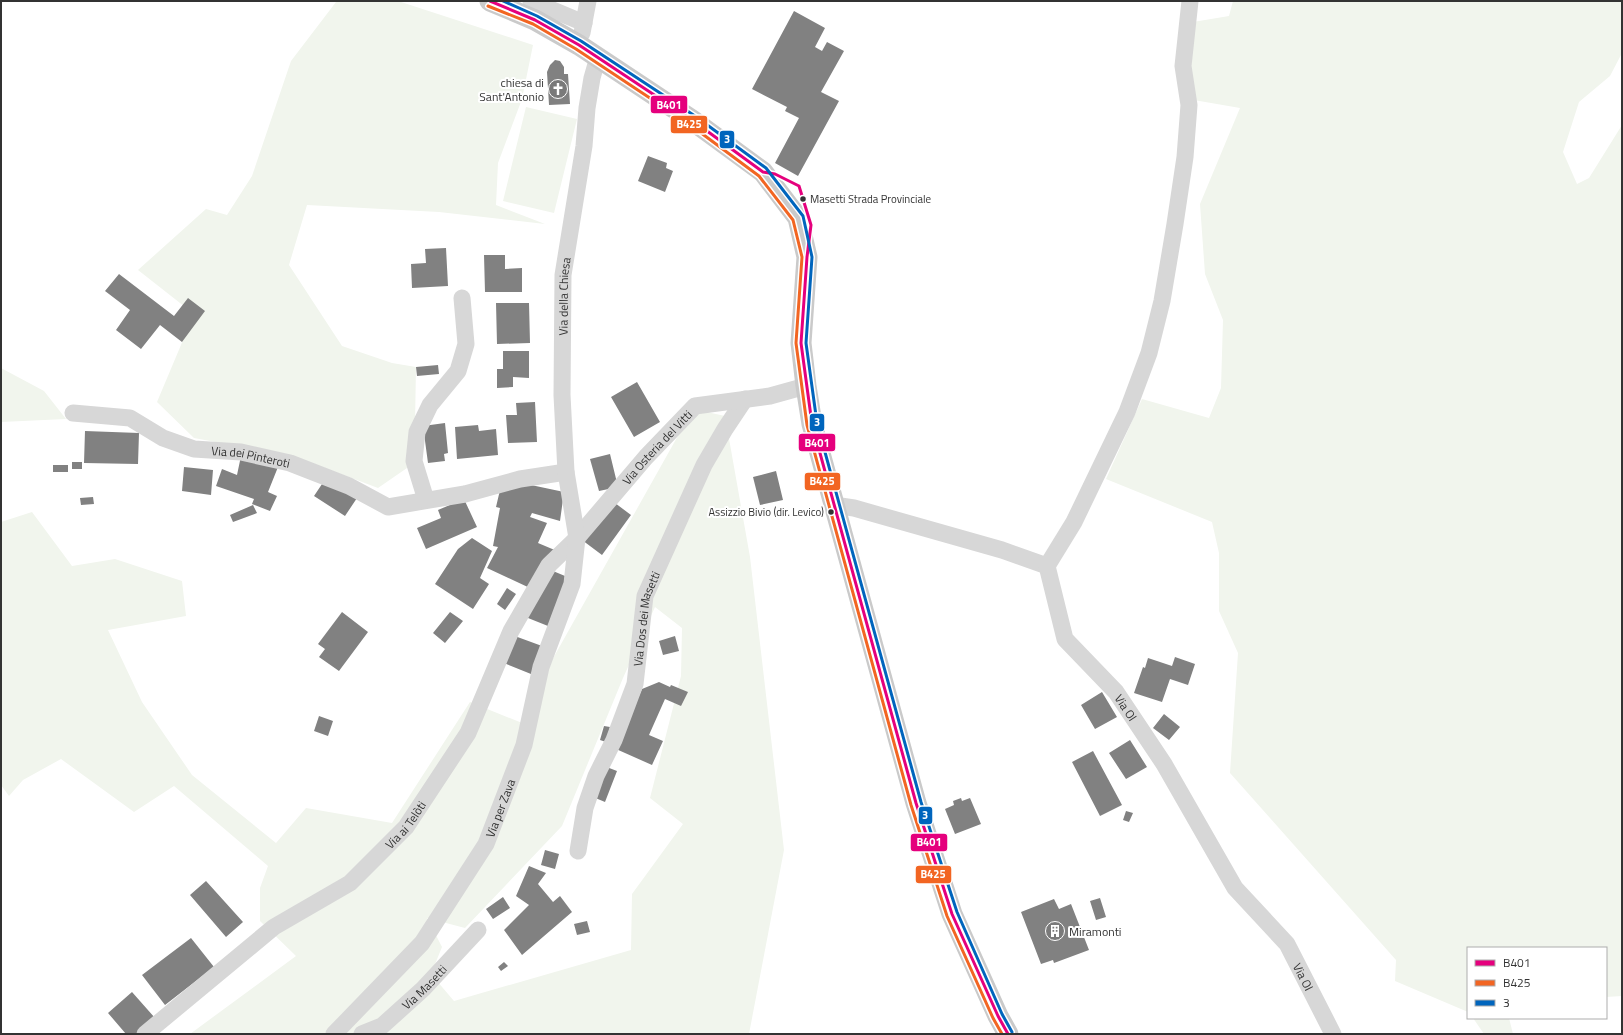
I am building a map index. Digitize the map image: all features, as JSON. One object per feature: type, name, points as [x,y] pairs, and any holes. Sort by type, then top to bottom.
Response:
[{"type":"main road","points":[[490,1],[535,20],[579,45],[692,120],[764,172],[798,218],[807,257],[801,343],[812,424],[916,803],[952,914],[998,1016],[1008,1034]]},
{"type":"street","points":[[531,1],[584,23]]},
{"type":"street","points":[[579,45],[588,1]]},
{"type":"street","points":[[834,506],[854,508],[876,514],[1002,550],[1047,566],[1074,522],[1127,412],[1149,353],[1162,301],[1176,224],[1185,157],[1188,105],[1183,66],[1190,1]]},
{"type":"street","name":"Via della Chiesa","points":[[576,538],[566,472],[562,395],[563,275],[584,146],[589,93],[598,57]]},
{"type":"street","points":[[426,500],[414,461],[417,432],[430,405],[458,371],[466,344],[462,298]]},
{"type":"street","name":"Via Osteria del Vitti","points":[[576,538],[646,457],[695,406],[745,398],[770,396],[806,386]]},
{"type":"street","name":"Via Dos dei Masetti","points":[[578,851],[585,808],[596,776],[614,740],[635,684],[645,596],[704,465],[725,428],[745,398]]},
{"type":"street","name":"Via dei Pinteroti","points":[[73,413],[130,418],[163,438],[194,449],[241,452],[290,463],[349,486],[388,507],[465,494],[520,479],[566,472]]},
{"type":"street","name":"Via ai Telòti","points":[[145,1034],[274,927],[350,883],[406,827],[468,732],[511,631],[549,565],[576,538]]},
{"type":"street","name":"Via per Zava","points":[[334,1034],[422,943],[486,844],[524,745],[541,667],[572,584],[576,538]]},
{"type":"street","name":"Via Ol","points":[[1047,566],[1065,639],[1116,692],[1164,764],[1235,888],[1287,944],[1333,1034]]},
{"type":"street","name":"Via Masetti","points":[[362,1034],[382,1026],[422,989],[478,930]]},
{"type":"shaded area","points":[[398,1],[533,45],[522,99],[498,163],[496,205],[545,224],[439,212],[307,205],[289,265],[342,346],[392,363],[416,367],[415,424],[407,468],[378,488],[296,457],[194,438],[157,402],[194,314],[138,270],[206,209],[227,215],[252,176],[291,61],[336,2]]},
{"type":"shaded area","points":[[1233,1],[1622,1],[1622,53],[1610,76],[1579,102],[1563,152],[1577,184],[1589,178],[1622,125],[1622,996],[1607,997],[1607,947],[1467,947],[1467,1012],[1395,981],[1396,960],[1230,773],[1238,653],[1219,611],[1219,553],[1212,522],[1106,479],[1142,399],[1209,418],[1221,388],[1223,320],[1205,274],[1200,204],[1240,108],[1188,99],[1193,22],[1229,16]]},
{"type":"shaded area","points":[[526,107],[577,119],[554,213],[503,201]]},
{"type":"shaded area","points":[[1,368],[44,391],[66,419],[1,422]]},
{"type":"shaded area","points":[[693,409],[725,416],[750,557],[784,850],[749,1034],[190,1034],[296,956],[260,921],[260,888],[268,866],[174,786],[134,812],[61,759],[23,780],[9,796],[1,785],[1,522],[32,512],[72,566],[115,559],[182,581],[186,616],[108,630],[142,702],[192,775],[276,843],[306,808],[392,823],[470,702],[532,727],[542,678]],"holes":[[[655,607],[682,628],[681,676],[650,798],[683,824],[632,894],[631,950],[454,1001],[431,974],[442,947],[427,918],[465,928],[562,826],[623,678]]]},
{"type":"shaded area","points":[[1474,1019],[1509,1019],[1513,1034],[1484,1034]]},
{"type":"building","points":[[794,11],[825,28],[815,47],[822,51],[827,42],[844,51],[821,92],[839,101],[798,176],[775,163],[799,118],[785,111],[787,107],[752,89]]},
{"type":"building","name":"chiesa di Sant'Antonio","points":[[555,60],[560,61],[564,67],[564,74],[568,74],[570,104],[549,105],[547,72],[550,65]]},
{"type":"building","points":[[648,156],[667,163],[666,168],[673,171],[665,192],[638,181]]},
{"type":"building","points":[[446,248],[448,286],[412,288],[411,264],[426,263],[425,249]]},
{"type":"building","points":[[484,255],[505,255],[505,269],[522,268],[522,292],[485,292]]},
{"type":"building","points":[[119,274],[174,316],[188,298],[205,311],[182,342],[160,325],[141,349],[116,330],[130,310],[105,291]]},
{"type":"building","points":[[496,303],[529,303],[530,343],[497,344]]},
{"type":"building","points":[[503,351],[529,351],[529,378],[513,377],[513,387],[497,388],[497,369],[503,369]]},
{"type":"building","points":[[438,365],[439,374],[417,376],[416,367]]},
{"type":"building","points":[[637,382],[660,422],[634,437],[611,397]]},
{"type":"building","points":[[535,402],[537,442],[508,443],[506,415],[517,415],[516,403]]},
{"type":"building","points":[[445,423],[448,453],[444,454],[445,461],[428,463],[423,426]]},
{"type":"building","points":[[478,425],[479,431],[496,429],[498,455],[457,459],[455,427]]},
{"type":"building","points":[[85,431],[139,433],[138,464],[84,463]]},
{"type":"building","points":[[610,454],[618,487],[599,491],[590,459]]},
{"type":"building","points":[[241,456],[278,467],[268,492],[277,496],[270,511],[252,504],[254,499],[216,486],[222,469],[237,475]]},
{"type":"building","points":[[72,462],[82,462],[82,469],[72,469]]},
{"type":"building","points":[[53,465],[68,465],[68,472],[53,472]]},
{"type":"building","points":[[184,467],[213,470],[211,495],[182,491]]},
{"type":"building","points":[[776,471],[783,500],[760,505],[753,477]]},
{"type":"building","points":[[326,478],[357,498],[345,516],[314,496]]},
{"type":"building","points":[[531,485],[564,492],[560,521],[532,513],[530,517],[547,523],[538,543],[557,551],[532,589],[487,568],[498,547],[493,546],[500,508],[496,507],[500,490]]},
{"type":"building","points":[[93,497],[94,504],[81,505],[80,498]]},
{"type":"building","points":[[464,499],[477,527],[426,549],[417,528],[441,518],[438,510]]},
{"type":"building","points":[[611,500],[631,515],[602,555],[582,540]]},
{"type":"building","points":[[253,505],[257,513],[233,522],[230,515]]},
{"type":"building","points":[[472,538],[492,551],[480,578],[489,584],[473,609],[435,584],[458,549]]},
{"type":"building","points":[[553,571],[565,576],[563,590],[548,626],[523,616]]},
{"type":"building","points":[[507,588],[516,594],[505,610],[497,604]]},
{"type":"building","points":[[342,612],[368,632],[339,671],[319,657],[325,649],[318,644]]},
{"type":"building","points":[[450,612],[463,621],[445,643],[433,633]]},
{"type":"building","points":[[512,635],[542,646],[531,674],[499,661]]},
{"type":"building","points":[[675,636],[679,651],[663,655],[659,641]]},
{"type":"building","points":[[1175,657],[1195,664],[1188,685],[1170,679],[1162,702],[1134,693],[1143,667],[1145,668],[1148,658],[1172,666]]},
{"type":"building","points":[[659,682],[688,692],[681,706],[665,699],[649,735],[663,741],[652,765],[616,749],[642,689]]},
{"type":"building","points":[[1102,692],[1117,717],[1095,729],[1081,705]]},
{"type":"building","points":[[1164,714],[1180,727],[1169,740],[1153,728]]},
{"type":"building","points":[[319,716],[333,721],[328,736],[314,731]]},
{"type":"building","points":[[604,726],[610,727],[606,742],[600,740]]},
{"type":"building","points":[[1130,740],[1147,767],[1126,779],[1109,753]]},
{"type":"building","points":[[1093,751],[1122,805],[1100,816],[1072,762]]},
{"type":"building","points":[[604,766],[617,771],[605,802],[593,797]]},
{"type":"building","points":[[961,798],[962,801],[970,798],[981,824],[955,834],[945,809],[954,805],[953,801]]},
{"type":"building","points":[[1126,811],[1133,813],[1129,822],[1123,820]]},
{"type":"building","points":[[545,850],[559,854],[555,869],[541,865]]},
{"type":"building","points":[[529,866],[546,873],[538,884],[553,902],[560,896],[572,912],[522,955],[504,930],[529,905],[516,896]]},
{"type":"building","points":[[206,881],[243,922],[226,937],[190,895]]},
{"type":"building","points":[[503,897],[510,908],[493,919],[486,909]]},
{"type":"building","points":[[1100,898],[1106,917],[1096,920],[1090,901]]},
{"type":"building","name":"Miramonti","points":[[1054,899],[1059,909],[1071,904],[1089,950],[1054,963],[1053,960],[1041,964],[1021,912]]},
{"type":"building","points":[[587,921],[590,932],[577,935],[574,924]]},
{"type":"building","points":[[191,938],[214,967],[165,1005],[142,975]]},
{"type":"building","points":[[504,962],[508,966],[501,971],[498,967]]},
{"type":"building","points":[[132,992],[155,1018],[137,1034],[126,1034],[108,1013]]},
{"type":"transit line","name":"B401","points":[[490,1],[535,20],[579,45],[692,120],[763,172],[775,174],[799,186],[811,225],[807,257],[801,343],[812,424],[916,803],[952,914],[998,1016],[1008,1034]]},
{"type":"transit line","name":"3","points":[[503,1],[537,16],[581,41],[695,116],[766,168],[803,216],[812,257],[806,343],[817,423],[921,802],[957,912],[1002,1014],[1012,1032]]},
{"type":"transit line","name":"B425","points":[[488,6],[533,24],[576,49],[689,124],[759,176],[793,220],[802,257],[796,343],[807,425],[911,805],[947,916],[993,1018],[1002,1034]]},
{"type":"place","name":"chiesa di Sant'Antonio","points":[[558,89]]},
{"type":"place","name":"Masetti Strada Provinciale","points":[[803,199]]},
{"type":"place","name":"Assizzio Bivio (dir. Levico)","points":[[831,512]]},
{"type":"place","name":"Miramonti","points":[[1055,931]]}]
